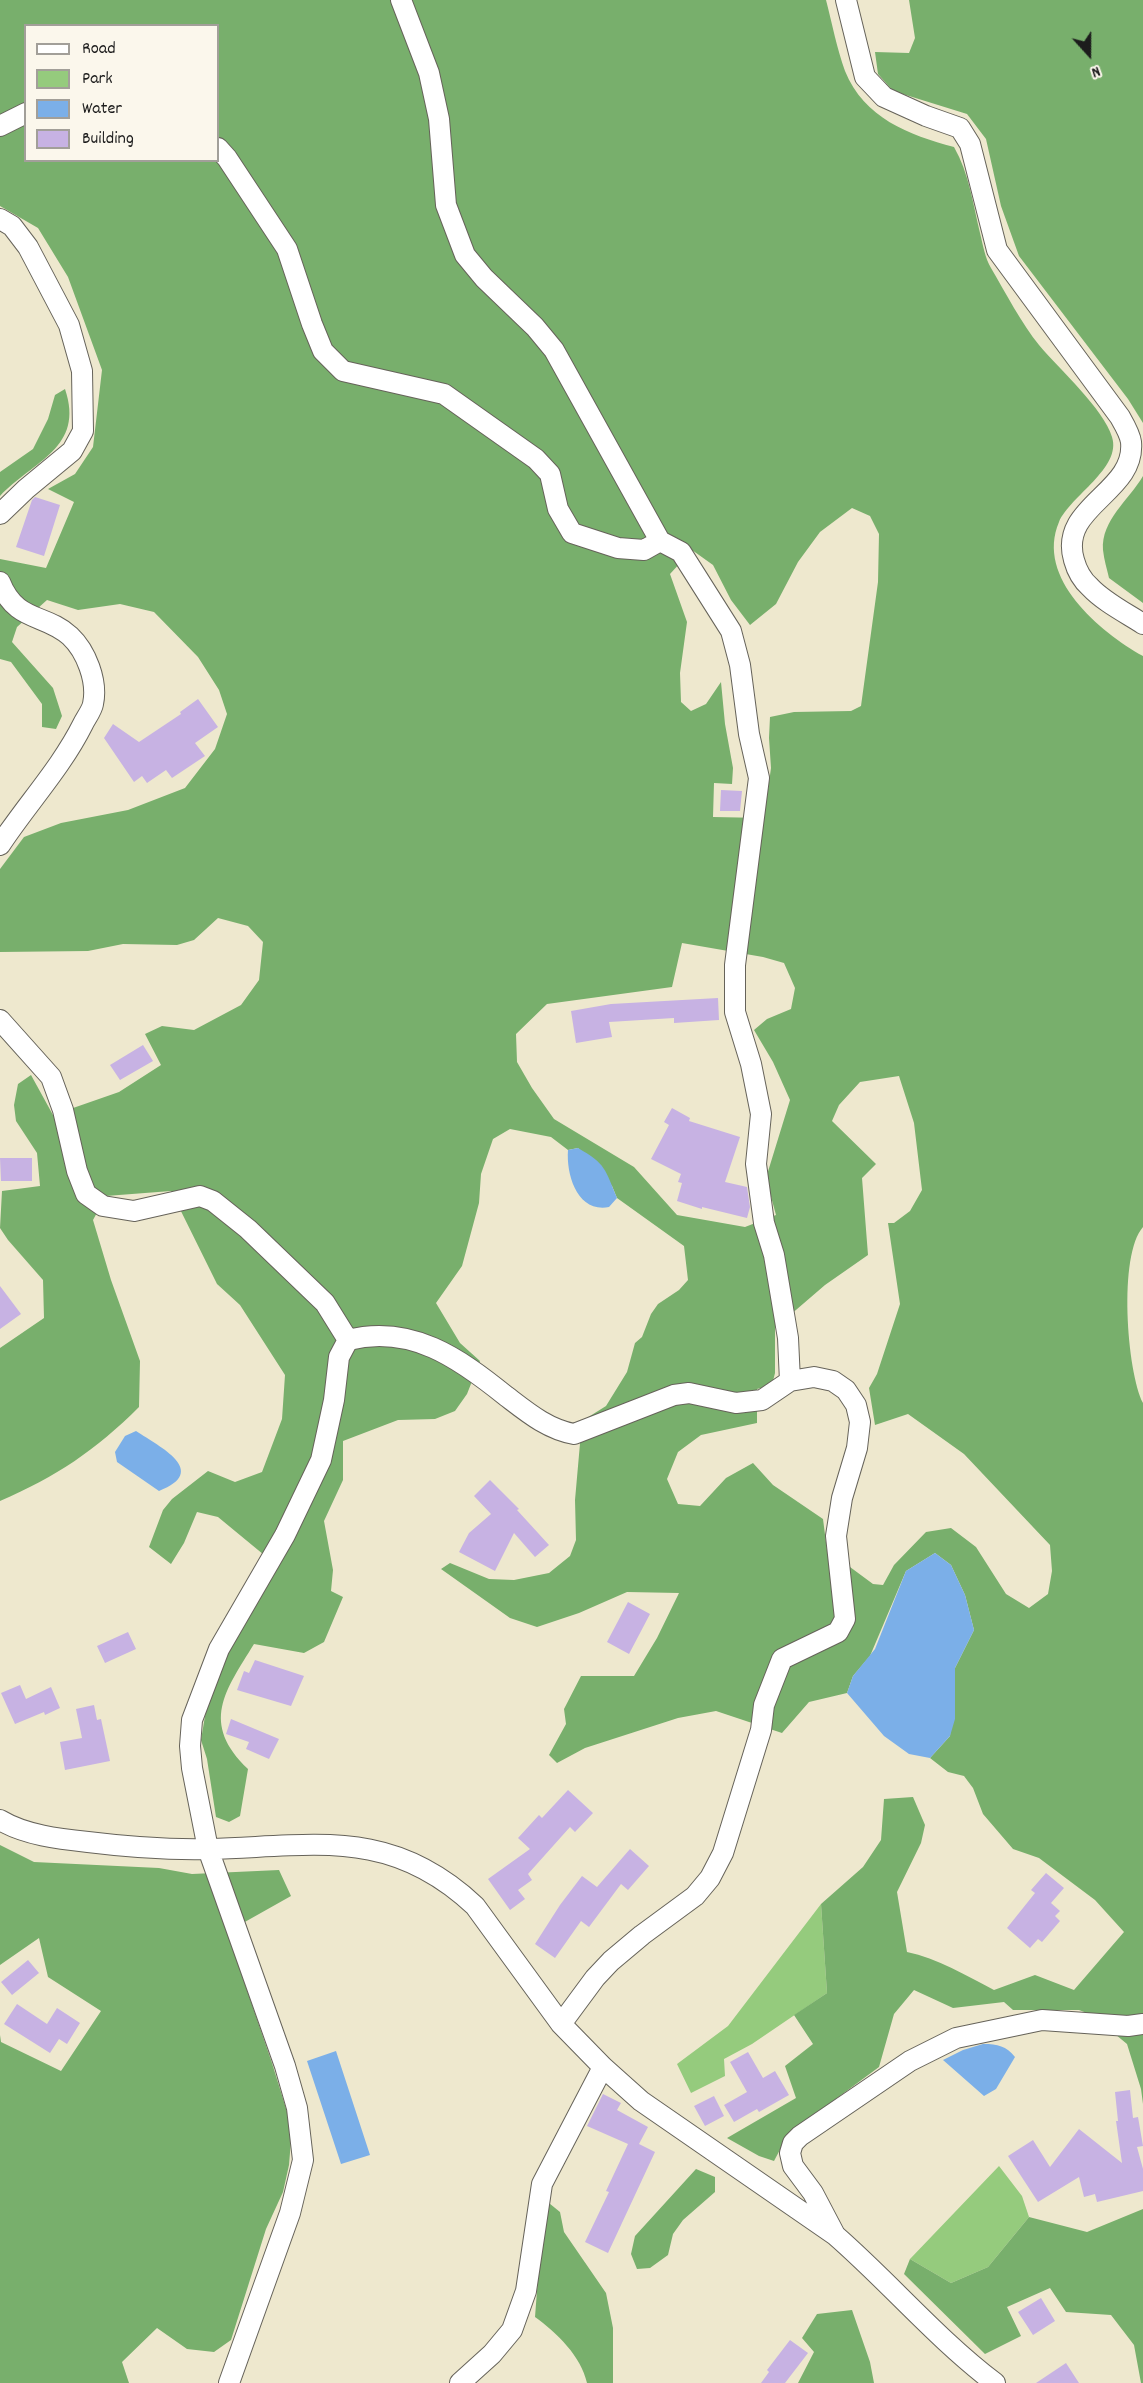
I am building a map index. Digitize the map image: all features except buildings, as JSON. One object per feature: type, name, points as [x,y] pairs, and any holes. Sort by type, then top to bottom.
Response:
[{"type":"street","points":[[401,0],[429,73],[439,119],[446,204],[465,255],[484,278],[535,327],[554,350],[660,541],[681,552],[731,631],[740,664],[749,734],[759,778],[735,965],[735,1012],[751,1064],[761,1114],[756,1164],[764,1223],[774,1255],[788,1338],[790,1382]]},
{"type":"street","points":[[846,0],[865,77],[884,97],[960,128],[970,144],[997,250],[1120,417],[1131,441],[1130,455],[1120,479],[1083,515],[1073,533],[1070,547],[1077,573],[1091,589],[1143,624]]},
{"type":"street","points":[[0,126],[24,114]]},
{"type":"street","points":[[219,149],[287,249],[323,351],[343,370],[444,394],[536,459],[550,474],[558,509],[572,533],[618,548],[644,550],[660,541]]},
{"type":"street","points":[[0,219],[12,226],[28,247],[69,325],[82,371],[83,431],[72,451],[0,514]]},
{"type":"street","points":[[0,582],[9,598],[25,614],[50,624],[70,636],[86,657],[94,691],[93,704],[76,739],[0,845]]},
{"type":"street","points":[[0,1020],[51,1077],[63,1110],[77,1172],[86,1194],[103,1206],[134,1211],[200,1196],[213,1201],[248,1229],[325,1303],[348,1340]]},
{"type":"street","points":[[228,2383],[290,2213],[303,2160],[297,2108],[285,2066],[208,1849],[192,1768],[190,1746],[192,1720],[219,1649],[285,1535],[321,1460],[334,1400],[339,1357],[348,1340],[369,1335],[409,1339],[440,1349],[476,1372],[531,1416],[561,1431],[574,1434],[674,1395],[689,1394],[736,1403],[762,1400],[790,1382],[814,1377],[833,1381],[846,1390],[856,1405],[861,1422],[836,1536],[845,1619],[838,1632],[782,1659],[764,1705],[761,1730],[723,1853],[710,1878],[695,1896],[611,1961],[595,1978],[561,2024]]},
{"type":"street","points":[[0,1820],[59,1839],[133,1848],[358,1846],[388,1853],[412,1862],[458,1890],[475,1906],[561,2024],[603,2067],[641,2101],[835,2235],[864,2260],[970,2364],[995,2383]]},
{"type":"street","points":[[835,2235],[813,2193],[793,2166],[790,2154],[793,2143],[800,2136],[847,2103],[910,2061],[956,2038],[1042,2020],[1128,2026],[1143,2024]]},
{"type":"street","points":[[460,2383],[492,2354],[512,2330],[526,2291],[542,2184],[603,2067]]},
{"type":"green space","points":[[0,0],[826,0],[845,71],[853,87],[864,101],[876,113],[905,130],[954,147],[967,178],[984,251],[991,268],[1033,337],[1091,402],[1112,437],[1113,448],[1103,471],[1073,502],[1059,522],[1054,543],[1056,563],[1064,583],[1091,618],[1108,633],[1143,656],[1143,1227],[1135,1241],[1130,1262],[1128,1314],[1133,1366],[1143,1403],[1143,2104],[1141,2089],[1127,2044],[1092,2015],[1079,2010],[1013,2010],[1004,2002],[953,2008],[914,1990],[894,2014],[879,2067],[806,2121],[783,2144],[774,2161],[759,2156],[727,2138],[796,2098],[785,2066],[813,2044],[794,2015],[827,1993],[821,1904],[863,1867],[881,1840],[884,1799],[913,1797],[925,1825],[921,1843],[897,1892],[907,1952],[941,1963],[994,1990],[1035,1975],[1074,1990],[1124,1932],[1095,1900],[1039,1858],[1013,1849],[983,1814],[973,1788],[964,1776],[948,1772],[930,1758],[950,1736],[955,1668],[974,1630],[965,1595],[951,1565],[935,1553],[906,1571],[870,1656],[853,1676],[847,1693],[809,1702],[782,1733],[716,1711],[678,1718],[585,1748],[557,1763],[549,1755],[566,1724],[564,1709],[581,1676],[634,1676],[657,1638],[679,1593],[627,1592],[579,1613],[537,1627],[510,1618],[441,1569],[450,1563],[489,1579],[514,1580],[549,1573],[570,1556],[576,1540],[575,1500],[582,1421],[606,1406],[627,1372],[635,1343],[642,1337],[651,1314],[658,1304],[679,1290],[688,1280],[684,1246],[617,1198],[612,1186],[578,1148],[568,1150],[551,1137],[510,1129],[493,1139],[481,1174],[479,1203],[462,1266],[436,1303],[460,1343],[480,1361],[467,1394],[455,1411],[435,1419],[398,1420],[343,1441],[343,1480],[324,1521],[333,1570],[331,1591],[343,1597],[324,1642],[304,1653],[254,1644],[234,1677],[222,1707],[221,1722],[225,1737],[233,1752],[248,1769],[240,1816],[229,1822],[216,1817],[207,1759],[201,1740],[219,1663],[275,1564],[218,1517],[197,1512],[184,1543],[171,1564],[149,1547],[163,1510],[172,1499],[208,1471],[235,1482],[262,1472],[282,1419],[285,1375],[240,1305],[217,1284],[171,1191],[106,1196],[93,1220],[111,1280],[140,1361],[139,1407],[107,1436],[74,1461],[39,1482],[0,1501],[0,1348],[44,1318],[43,1280],[0,1228],[2,1191],[40,1186],[37,1153],[16,1121],[14,1105],[18,1084],[31,1075],[53,1115],[119,1092],[161,1065],[145,1034],[162,1026],[194,1030],[241,1005],[259,980],[263,942],[248,926],[218,918],[194,940],[177,945],[123,944],[88,951],[0,952],[0,869],[24,837],[61,823],[128,810],[185,788],[215,749],[227,714],[219,690],[198,657],[154,612],[120,604],[78,610],[47,600],[17,627],[12,642],[53,688],[62,716],[56,729],[42,727],[42,704],[11,662],[0,659],[0,559],[46,568],[74,502],[48,489],[75,474],[93,447],[102,370],[68,277],[38,228],[0,206]],"holes":[[[852,508],[870,516],[879,534],[878,582],[861,706],[851,711],[794,712],[770,717],[771,768],[764,818],[713,817],[714,783],[732,784],[733,768],[725,724],[721,682],[706,704],[691,711],[681,702],[680,673],[687,622],[670,574],[692,550],[713,565],[731,600],[750,625],[776,604],[798,562],[820,532]],[[682,943],[763,957],[784,963],[795,988],[791,1009],[767,1019],[754,1030],[773,1062],[790,1100],[766,1178],[776,1215],[745,1227],[677,1215],[634,1167],[554,1119],[517,1062],[516,1034],[547,1004],[672,987]],[[899,1076],[914,1123],[922,1190],[910,1211],[894,1223],[888,1223],[900,1304],[877,1374],[869,1388],[875,1425],[908,1414],[964,1454],[1050,1545],[1052,1571],[1048,1594],[1029,1608],[1006,1594],[976,1547],[951,1528],[926,1532],[894,1565],[883,1585],[873,1584],[827,1550],[823,1519],[773,1485],[753,1463],[726,1478],[700,1506],[678,1504],[667,1479],[678,1452],[701,1435],[757,1423],[757,1389],[772,1385],[775,1373],[775,1328],[825,1285],[868,1255],[862,1178],[876,1164],[832,1121],[839,1105],[860,1082]]]},
{"type":"green space","points":[[909,0],[1143,0],[1143,423],[1128,399],[1019,256],[1001,206],[986,139],[967,114],[893,91],[878,74],[875,52],[909,53],[915,38]]},
{"type":"green space","points":[[65,389],[69,409],[68,426],[62,440],[0,496],[0,472],[33,449],[48,419],[55,395]]},
{"type":"green space","points":[[1143,476],[1143,603],[1109,578],[1103,550],[1106,529]]},
{"type":"green space","points":[[0,1845],[34,1862],[159,1868],[192,1874],[279,1870],[291,1896],[227,1932],[292,2128],[289,2165],[283,2192],[266,2229],[231,2340],[214,2352],[187,2349],[157,2328],[122,2362],[129,2383],[0,2383],[0,2035],[1,2042],[61,2071],[101,2011],[48,1977],[39,1938],[0,1965]]},
{"type":"green space","points":[[821,1904],[827,1993],[752,2044],[724,2059],[725,2076],[691,2093],[677,2064],[728,2026]]},
{"type":"green space","points":[[999,2166],[1022,2196],[1029,2217],[988,2267],[951,2283],[910,2259]]},
{"type":"green space","points":[[696,2169],[715,2177],[715,2192],[683,2220],[673,2234],[668,2255],[650,2268],[637,2269],[631,2254],[635,2236]]},
{"type":"green space","points":[[544,2199],[560,2212],[564,2232],[606,2293],[613,2328],[613,2383],[587,2383],[574,2354],[552,2330],[535,2317]]},
{"type":"green space","points":[[1143,2209],[1143,2383],[1141,2383],[1134,2345],[1111,2315],[1066,2312],[1050,2288],[1007,2307],[1021,2336],[985,2354],[904,2274],[910,2259],[951,2283],[988,2267],[1029,2217],[1087,2232]]},
{"type":"green space","points":[[852,2310],[870,2362],[874,2383],[798,2383],[814,2352],[802,2338],[817,2314]]},
{"type":"water","points":[[578,1148],[594,1158],[604,1168],[617,1198],[609,1207],[589,1204],[576,1190],[569,1171],[568,1150]]},
{"type":"water","points":[[136,1431],[157,1444],[176,1460],[180,1467],[180,1475],[174,1483],[159,1491],[117,1462],[115,1452],[125,1436]]},
{"type":"water","points":[[935,1553],[951,1565],[965,1595],[974,1630],[955,1668],[955,1719],[950,1736],[930,1758],[909,1754],[884,1736],[847,1693],[853,1676],[875,1649],[906,1571]]},
{"type":"water","points":[[983,2044],[1001,2046],[1015,2057],[996,2089],[984,2096],[943,2060],[963,2050]]},
{"type":"water","points":[[336,2051],[370,2155],[341,2164],[307,2061]]}]
